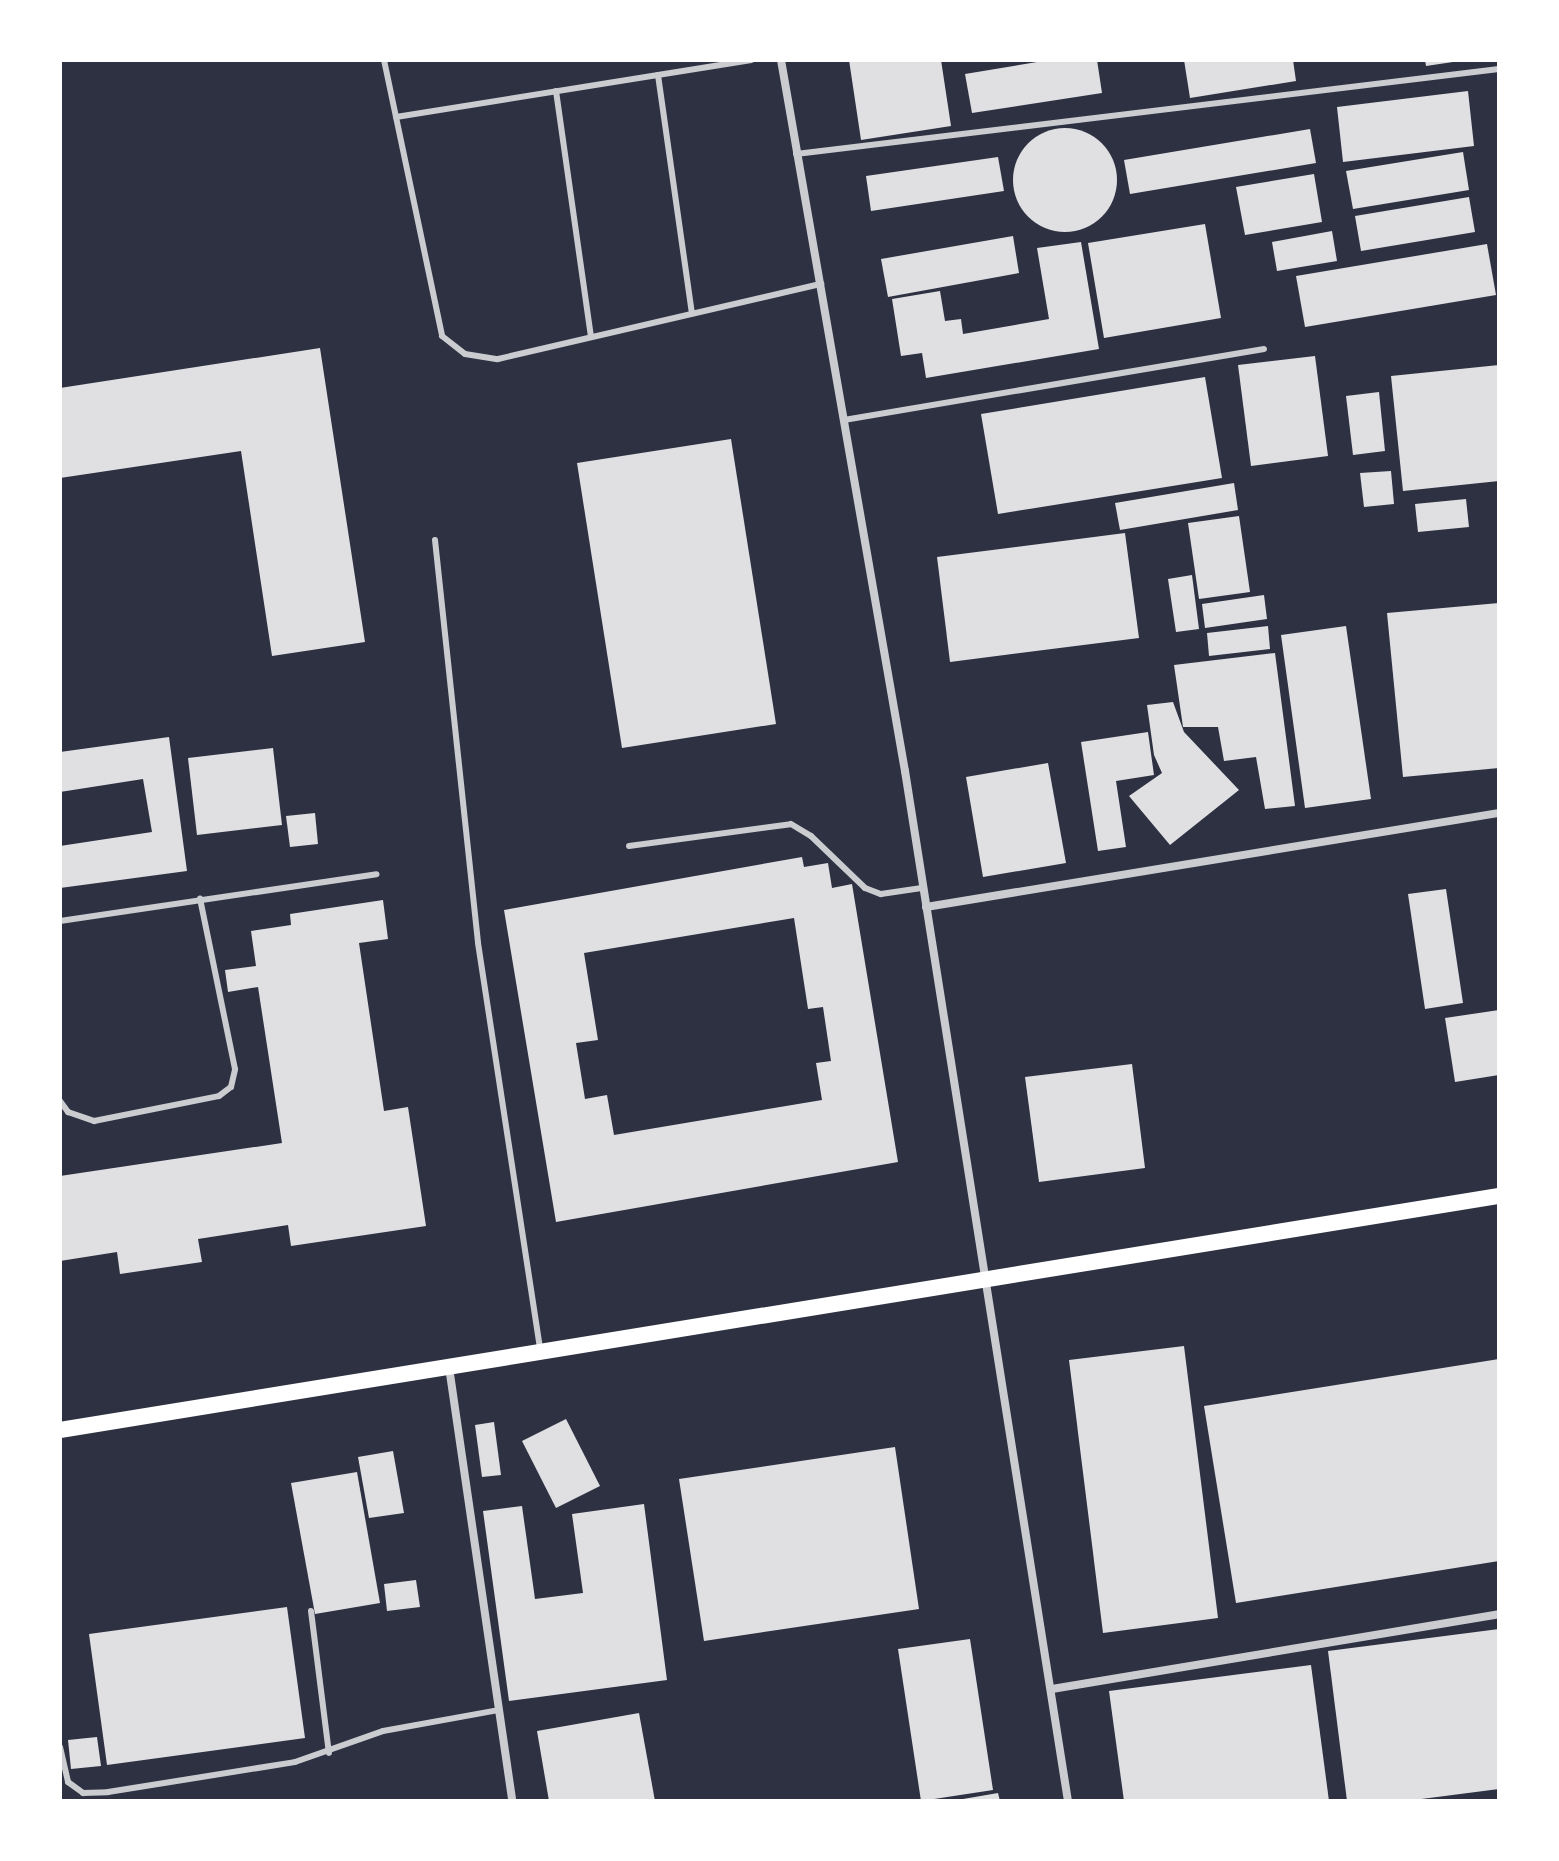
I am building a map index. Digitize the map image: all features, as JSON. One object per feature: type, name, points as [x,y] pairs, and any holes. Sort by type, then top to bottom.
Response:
[{"type":"main road","points":[[60,1430],[1499,1196]]},
{"type":"street","points":[[781,60],[926,907],[1068,1801]]},
{"type":"street","points":[[926,907],[1499,813]]},
{"type":"street","points":[[449,1367],[512,1801]]},
{"type":"street","points":[[1052,1689],[1499,1614]]},
{"type":"lane","points":[[384,60],[442,336],[465,354],[498,359],[821,284]]},
{"type":"lane","points":[[396,117],[751,60]]},
{"type":"lane","points":[[796,154],[1499,69]]},
{"type":"lane","points":[[658,75],[692,314]]},
{"type":"lane","points":[[556,91],[591,337]]},
{"type":"lane","points":[[844,420],[1264,349]]},
{"type":"lane","points":[[435,540],[478,943],[540,1352]]},
{"type":"lane","points":[[629,846],[791,824],[811,836],[865,888],[881,894],[922,888]]},
{"type":"lane","points":[[60,921],[377,874]]},
{"type":"lane","points":[[60,1101],[68,1112],[94,1121],[219,1096],[231,1087],[235,1069],[200,899]]},
{"type":"lane","points":[[311,1611],[329,1753]]},
{"type":"lane","points":[[60,1747],[68,1782],[83,1793],[280,1765],[329,1753],[383,1731],[498,1710]]},
{"type":"building","points":[[849,60],[941,60],[951,126],[861,140]]},
{"type":"building","points":[[1049,60],[1097,60],[1102,93],[972,113],[965,74]]},
{"type":"building","points":[[1184,60],[1293,60],[1296,81],[1190,98]]},
{"type":"building","points":[[1425,60],[1453,60],[1453,62],[1426,66]]},
{"type":"building","points":[[1468,91],[1474,146],[1343,162],[1337,107]]},
{"type":"building","points":[[1065,128],[1085,132],[1102,143],[1113,160],[1117,180],[1113,200],[1102,217],[1085,228],[1065,232],[1045,228],[1028,217],[1017,200],[1013,180],[1017,160],[1028,143],[1045,132]]},
{"type":"building","points":[[1310,129],[1316,163],[1130,194],[1124,160]]},
{"type":"building","points":[[1463,152],[1469,190],[1353,209],[1346,171]]},
{"type":"building","points":[[998,157],[1004,191],[871,211],[866,176]]},
{"type":"building","points":[[1314,174],[1322,222],[1245,235],[1236,187]]},
{"type":"building","points":[[1469,197],[1475,232],[1361,251],[1355,216]]},
{"type":"building","points":[[1205,224],[1221,318],[1104,338],[1088,243]]},
{"type":"building","points":[[1332,231],[1337,261],[1277,271],[1272,242]]},
{"type":"building","points":[[1013,236],[1019,273],[888,297],[881,259]]},
{"type":"building","points":[[1081,242],[1099,349],[926,378],[922,353],[901,356],[892,299],[940,291],[945,321],[961,319],[963,334],[1049,319],[1037,248]]},
{"type":"building","points":[[1487,244],[1496,295],[1305,327],[1296,276]]},
{"type":"building","points":[[320,348],[365,642],[272,656],[241,451],[60,478],[60,388]]},
{"type":"building","points":[[1315,356],[1328,456],[1251,466],[1238,365]]},
{"type":"building","points":[[1499,365],[1499,481],[1403,491],[1391,376]]},
{"type":"building","points":[[1205,377],[1222,478],[998,514],[981,414]]},
{"type":"building","points":[[1379,392],[1385,451],[1353,455],[1346,396]]},
{"type":"building","points":[[731,439],[776,724],[622,748],[577,463]]},
{"type":"building","points":[[1391,471],[1394,504],[1364,507],[1360,473]]},
{"type":"building","points":[[1234,483],[1238,510],[1120,530],[1115,503]]},
{"type":"building","points":[[1466,499],[1469,527],[1418,532],[1415,504]]},
{"type":"building","points":[[1239,516],[1250,592],[1199,599],[1188,523]]},
{"type":"building","points":[[1125,533],[1139,638],[950,662],[937,557]]},
{"type":"building","points":[[1192,575],[1199,629],[1176,632],[1168,579]]},
{"type":"building","points":[[1264,595],[1267,619],[1205,628],[1202,604]]},
{"type":"building","points":[[1499,603],[1499,768],[1403,777],[1387,613]]},
{"type":"building","points":[[1268,626],[1270,649],[1209,656],[1207,633]]},
{"type":"building","points":[[1346,626],[1371,799],[1305,808],[1281,635]]},
{"type":"building","points":[[1275,653],[1295,806],[1265,809],[1256,757],[1224,761],[1218,727],[1183,727],[1174,665]]},
{"type":"building","points":[[1173,702],[1184,732],[1239,790],[1170,845],[1129,796],[1162,773],[1154,755],[1147,705]]},
{"type":"building","points":[[1148,732],[1154,775],[1116,781],[1126,847],[1098,851],[1081,742]]},
{"type":"building","points":[[169,737],[187,871],[60,888],[60,846],[152,832],[143,779],[60,792],[60,752]]},
{"type":"building","points":[[273,748],[282,825],[197,835],[188,758]]},
{"type":"building","points":[[1048,763],[1066,863],[983,877],[966,777]]},
{"type":"building","points":[[315,813],[318,844],[290,847],[286,816]]},
{"type":"building","points":[[802,857],[804,867],[828,863],[832,888],[852,884],[898,1162],[556,1222],[504,910]],"holes":[[[794,918],[808,1009],[823,1007],[831,1061],[816,1063],[822,1100],[614,1135],[607,1095],[585,1099],[576,1043],[598,1040],[584,953]]]},
{"type":"building","points":[[1446,889],[1463,1003],[1425,1009],[1408,894]]},
{"type":"building","points":[[383,900],[388,939],[359,943],[384,1111],[408,1107],[426,1226],[291,1246],[288,1225],[198,1239],[202,1262],[120,1274],[117,1252],[60,1261],[60,1176],[282,1143],[258,987],[228,992],[225,970],[256,966],[251,931],[291,925],[290,914]]},
{"type":"building","points":[[1499,1010],[1499,1075],[1455,1082],[1445,1018]]},
{"type":"building","points":[[1132,1064],[1145,1168],[1039,1182],[1025,1077]]},
{"type":"building","points":[[1184,1346],[1218,1618],[1103,1633],[1069,1360]]},
{"type":"building","points":[[1499,1359],[1499,1561],[1236,1603],[1204,1406]]},
{"type":"building","points":[[566,1419],[600,1486],[556,1508],[522,1441]]},
{"type":"building","points":[[494,1422],[501,1475],[482,1477],[475,1425]]},
{"type":"building","points":[[895,1447],[919,1609],[704,1641],[679,1479]]},
{"type":"building","points":[[393,1451],[404,1513],[369,1518],[358,1457]]},
{"type":"building","points":[[357,1472],[380,1603],[315,1614],[291,1483]]},
{"type":"building","points":[[644,1504],[667,1680],[509,1701],[483,1511],[522,1506],[535,1599],[583,1593],[572,1514]]},
{"type":"building","points":[[416,1580],[420,1607],[387,1611],[384,1584]]},
{"type":"building","points":[[287,1607],[305,1738],[107,1765],[89,1634]]},
{"type":"building","points":[[1499,1629],[1499,1789],[1406,1801],[1347,1801],[1328,1651]]},
{"type":"building","points":[[970,1639],[993,1790],[921,1801],[898,1649]]},
{"type":"building","points":[[1311,1665],[1329,1801],[1124,1801],[1109,1691]]},
{"type":"building","points":[[639,1713],[655,1801],[549,1801],[537,1731]]},
{"type":"building","points":[[97,1737],[101,1766],[71,1769],[68,1740]]},
{"type":"building","points":[[998,1793],[1000,1801],[963,1801],[963,1799]]}]
